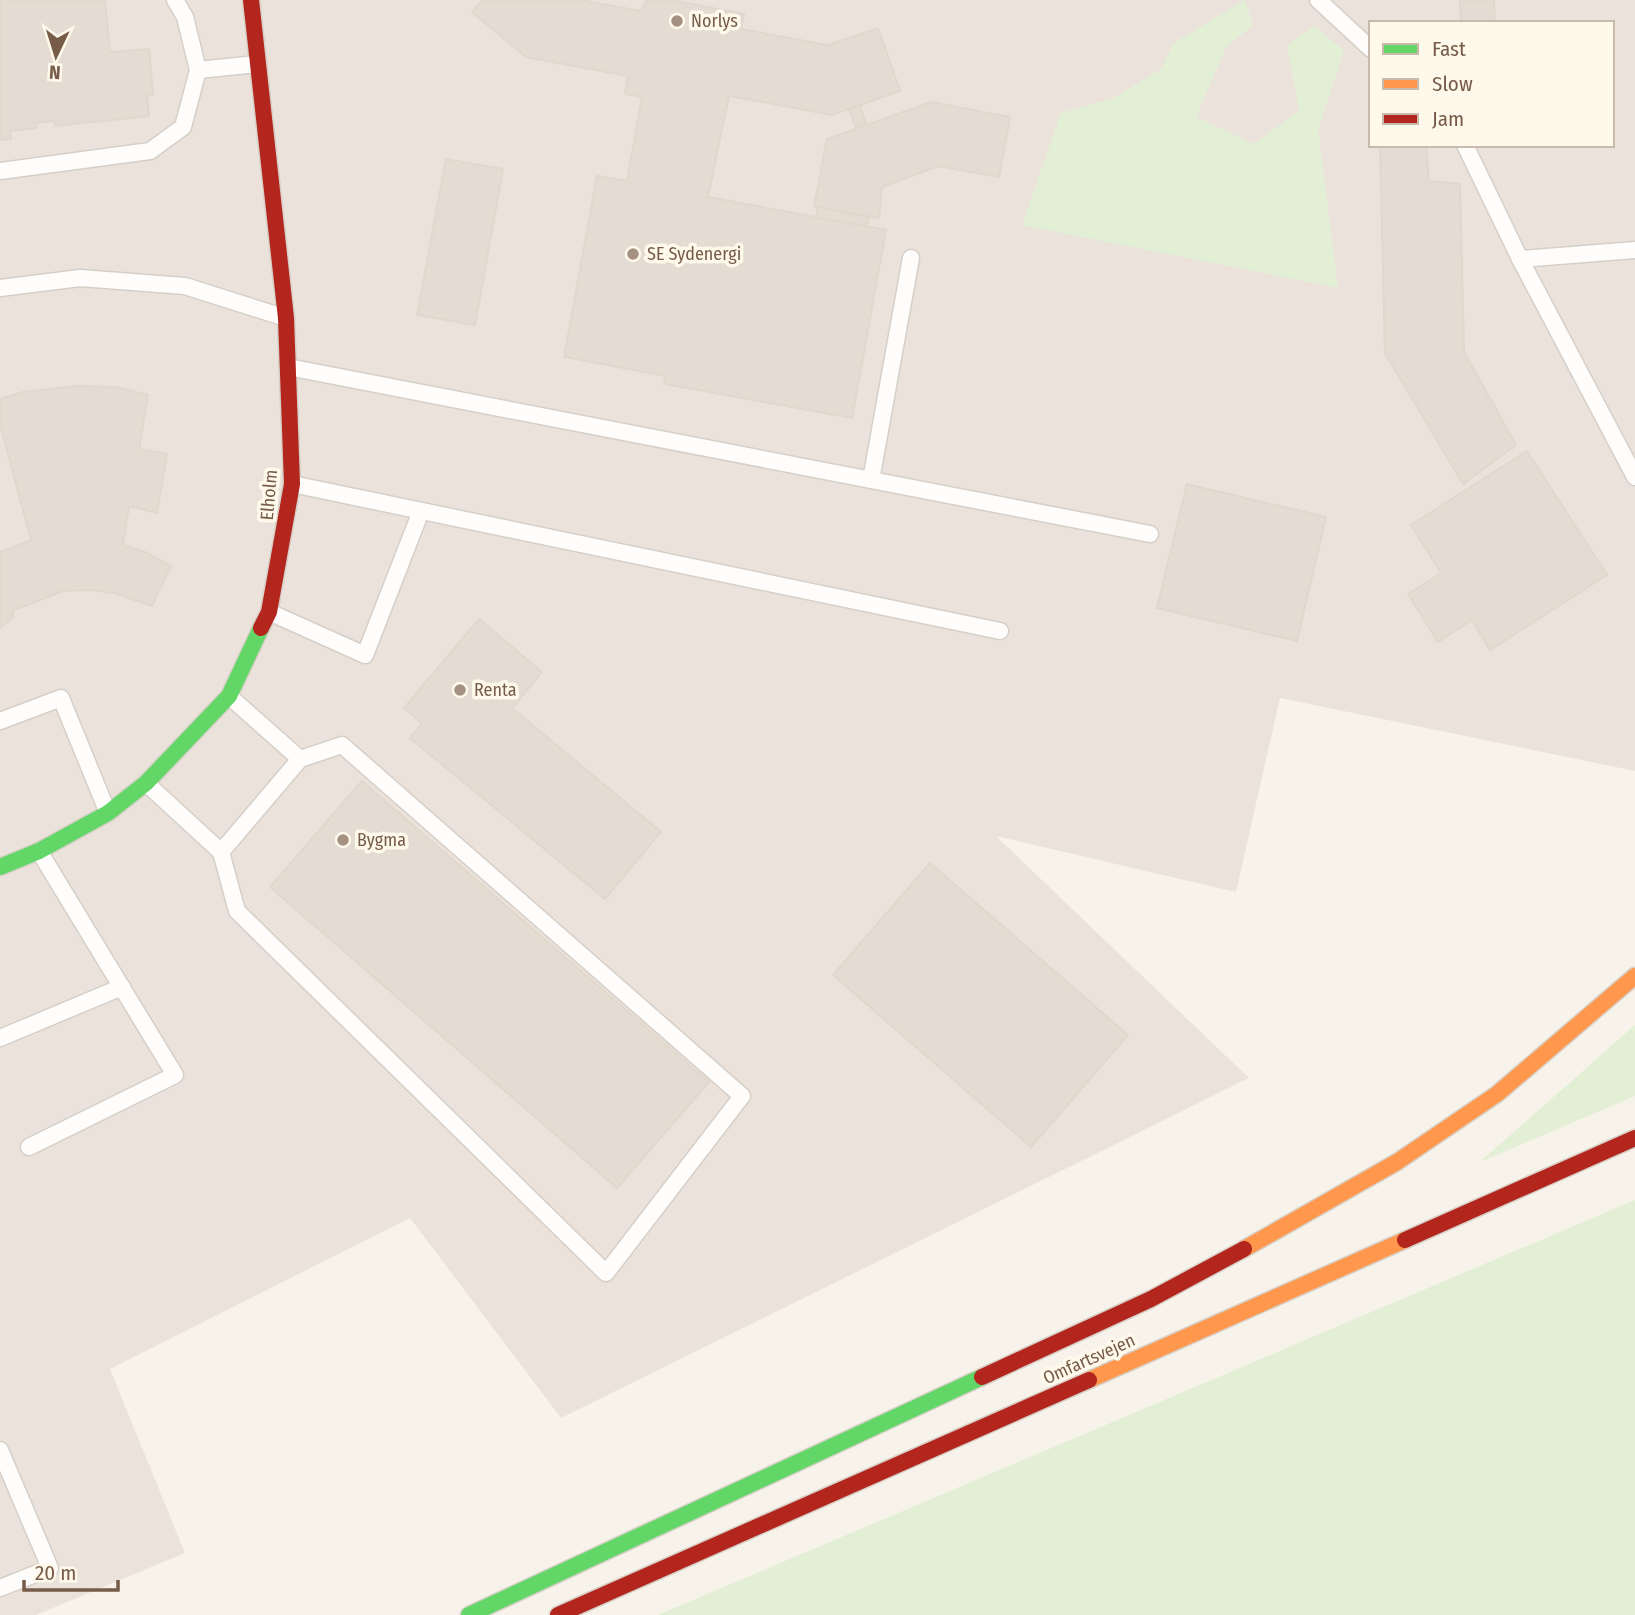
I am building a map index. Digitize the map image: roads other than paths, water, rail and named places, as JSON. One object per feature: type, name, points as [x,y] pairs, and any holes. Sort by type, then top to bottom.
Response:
[{"type":"main road","name":"Elholm","points":[[0,867],[39,851],[108,813],[146,782],[229,696],[269,612],[292,484],[286,318],[251,0]]},
{"type":"main road","points":[[469,1615],[1151,1299],[1296,1221],[1397,1162],[1497,1094],[1635,976]]},
{"type":"main road","name":"Omfartsvejen","points":[[558,1615],[1635,1138]]},
{"type":"lane","points":[[0,171],[150,151],[183,127],[198,70],[185,18],[175,0]]},
{"type":"lane","points":[[1318,0],[1369,47]]},
{"type":"lane","points":[[198,70],[257,64]]},
{"type":"lane","points":[[1466,147],[1520,260],[1635,477]]},
{"type":"lane","points":[[1520,260],[1635,250]]},
{"type":"lane","points":[[871,480],[911,258]]},
{"type":"lane","points":[[0,288],[80,278],[185,286],[286,318]]},
{"type":"lane","points":[[288,368],[1150,534]]},
{"type":"lane","points":[[292,484],[1000,631]]},
{"type":"lane","points":[[269,612],[365,655],[421,511]]},
{"type":"lane","points":[[229,696],[300,759]]},
{"type":"lane","points":[[0,721],[61,698],[108,813]]},
{"type":"lane","points":[[146,782],[221,852],[237,911],[606,1273],[742,1096],[342,745],[300,759],[221,852]]},
{"type":"lane","points":[[29,1147],[175,1075],[39,851]]},
{"type":"lane","points":[[0,1038],[122,987]]},
{"type":"lane","points":[[0,1450],[50,1568],[0,1588]]},
{"type":"place","name":"Norlys","points":[[677,21]]},
{"type":"place","name":"SE Sydenergi","points":[[633,254]]},
{"type":"place","name":"Renta","points":[[460,690]]},
{"type":"place","name":"Bygma","points":[[343,840]]}]
